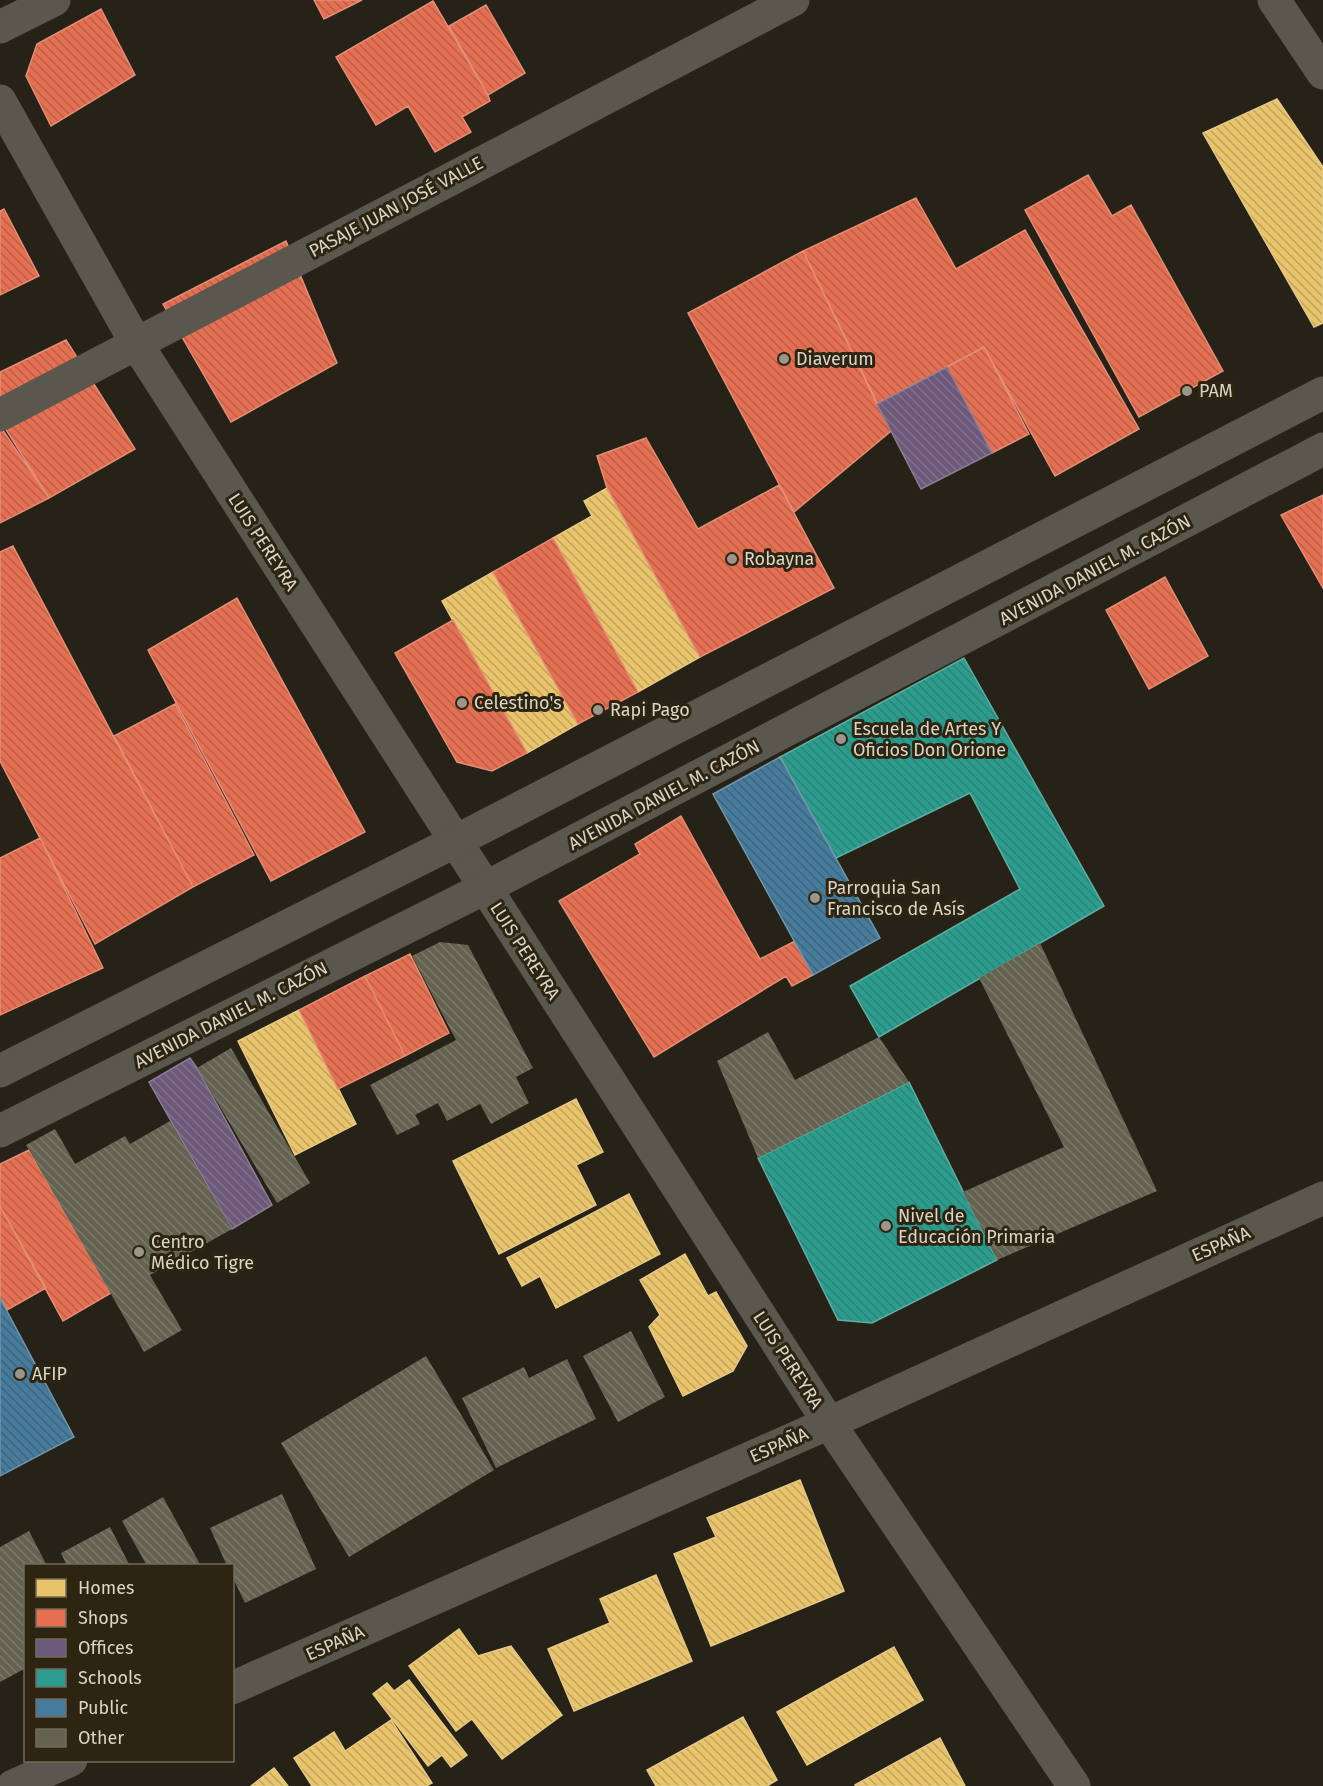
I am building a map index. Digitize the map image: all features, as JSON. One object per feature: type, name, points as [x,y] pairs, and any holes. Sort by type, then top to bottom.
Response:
[{"type":"street","points":[[0,27],[54,0]]},
{"type":"street","name":"PASAJE JUAN JOSÉ VALLE","points":[[0,415],[793,0]]},
{"type":"street","points":[[1274,0],[1323,73]]},
{"type":"street","name":"LUIS PEREYRA","points":[[0,101],[136,343],[454,842],[828,1423],[1074,1786]]},
{"type":"street","points":[[0,1071],[454,842],[1323,393]]},
{"type":"street","name":"AVENIDA DANIEL M. CAZÓN","points":[[0,1131],[485,888],[1323,449]]},
{"type":"street","name":"ESPAÑA","points":[[234,1687],[828,1423],[1323,1198]]},
{"type":"street","points":[[13,1786],[69,1762]]},
{"type":"building: Homes","points":[[1277,99],[1323,167],[1323,323],[1314,327],[1203,133]]},
{"type":"building: Homes","points":[[607,488],[700,657],[638,692],[553,538],[592,516],[584,501]]},
{"type":"building: Homes","points":[[493,572],[578,724],[527,753],[442,601]]},
{"type":"building: Homes","points":[[299,1010],[356,1124],[295,1155],[238,1041]]},
{"type":"building: Homes","points":[[576,1099],[603,1152],[576,1165],[596,1205],[499,1254],[453,1161]]},
{"type":"building: Homes","points":[[629,1194],[660,1254],[556,1308],[540,1276],[522,1286],[507,1258]]},
{"type":"building: Homes","points":[[685,1254],[708,1296],[716,1292],[747,1346],[733,1371],[683,1396],[649,1327],[660,1315],[640,1280]]},
{"type":"building: Homes","points":[[800,1480],[844,1591],[711,1646],[674,1554],[716,1537],[707,1518]]},
{"type":"building: Homes","points":[[656,1575],[692,1661],[574,1711],[548,1649],[610,1623],[600,1599]]},
{"type":"building: Homes","points":[[459,1629],[478,1656],[511,1646],[562,1715],[502,1759],[472,1719],[456,1731],[409,1666]]},
{"type":"building: Homes","points":[[894,1647],[923,1700],[807,1765],[777,1712]]},
{"type":"building: Homes","points":[[409,1680],[467,1755],[451,1767],[442,1755],[428,1766],[373,1694],[387,1683],[394,1691]]},
{"type":"building: Homes","points":[[743,1717],[777,1780],[767,1786],[656,1786],[647,1770]]},
{"type":"building: Homes","points":[[391,1720],[432,1783],[426,1786],[312,1786],[294,1758],[334,1732],[345,1751]]},
{"type":"building: Homes","points":[[940,1738],[965,1786],[855,1785]]},
{"type":"building: Homes","points":[[274,1768],[288,1786],[251,1786]]},
{"type":"building: Shops","points":[[314,0],[362,0],[324,19]]},
{"type":"building: Shops","points":[[433,1],[490,101],[462,117],[471,132],[435,152],[408,106],[376,125],[336,57]]},
{"type":"building: Shops","points":[[486,5],[525,73],[488,95],[449,26]]},
{"type":"building: Shops","points":[[101,9],[135,75],[51,126],[26,76],[37,44]]},
{"type":"building: Shops","points":[[1088,175],[1112,216],[1131,205],[1223,371],[1139,417],[1025,210]]},
{"type":"building: Shops","points":[[916,198],[956,269],[1025,230],[1139,429],[1055,476],[984,347],[877,404],[803,251]]},
{"type":"building: Shops","points":[[4,209],[39,276],[0,295],[0,211]]},
{"type":"building: Shops","points":[[286,241],[337,363],[231,422],[163,304]]},
{"type":"building: Shops","name":"Diaverum","points":[[803,251],[891,431],[794,512],[688,313]]},
{"type":"building: Shops","points":[[66,340],[135,449],[49,498],[0,420],[0,372]]},
{"type":"building: Shops","points":[[984,347],[1029,434],[992,453],[947,367]]},
{"type":"building: Shops","points":[[2,429],[49,498],[0,523],[0,430]]},
{"type":"building: Shops","name":"Robayna","points":[[646,438],[698,529],[779,485],[834,588],[700,657],[607,488],[597,456]]},
{"type":"building: Shops","points":[[1323,495],[1323,588],[1281,515]]},
{"type":"building: Shops","points":[[553,538],[638,692],[578,724],[493,572]]},
{"type":"building: Shops","points":[[13,546],[193,887],[95,944],[0,761],[0,552]]},
{"type":"building: Shops","points":[[1165,577],[1208,656],[1149,689],[1106,610]]},
{"type":"building: Shops","points":[[237,598],[365,832],[271,881],[148,650]]},
{"type":"building: Shops","name":"Celestino's","points":[[453,620],[527,753],[492,771],[457,762],[395,653]]},
{"type":"building: Shops","points":[[175,704],[254,855],[193,887],[114,736]]},
{"type":"building: Shops","points":[[681,816],[760,959],[795,941],[813,975],[792,986],[786,976],[654,1057],[559,901],[640,854],[635,844]]},
{"type":"building: Shops","points":[[40,838],[103,968],[0,1015],[0,858]]},
{"type":"building: Shops","points":[[410,954],[449,1033],[405,1056],[365,976]]},
{"type":"building: Shops","points":[[365,976],[405,1056],[338,1089],[299,1010]]},
{"type":"building: Shops","points":[[29,1150],[111,1293],[63,1321],[0,1206],[0,1164]]},
{"type":"building: Shops","points":[[0,1206],[46,1288],[7,1310],[0,1298]]},
{"type":"building: Offices","points":[[947,367],[992,453],[921,489],[877,404]]},
{"type":"building: Offices","points":[[190,1058],[272,1205],[232,1229],[149,1082]]},
{"type":"building: Schools","points":[[964,658],[1104,906],[879,1037],[850,986],[1020,889],[970,793],[836,858],[780,757]]},
{"type":"building: Schools","name":"Nivel de Educación Primaria","points":[[909,1082],[997,1260],[872,1323],[838,1320],[758,1158]]},
{"type":"building: Public","name":"Parroquia San Francisco de Asís","points":[[780,757],[880,938],[813,975],[713,794]]},
{"type":"building: Public","name":"AFIP","points":[[0,1298],[74,1437],[0,1476]]},
{"type":"building: Other","points":[[440,942],[468,945],[533,1068],[516,1077],[529,1103],[491,1124],[480,1104],[447,1121],[438,1103],[415,1115],[420,1124],[397,1135],[370,1085],[456,1040],[412,956]]},
{"type":"building: Other","points":[[1040,943],[1157,1191],[997,1260],[963,1192],[1064,1147],[979,978]]},
{"type":"building: Other","points":[[768,1032],[795,1080],[879,1037],[909,1082],[758,1158],[717,1061]]},
{"type":"building: Other","points":[[231,1048],[310,1183],[277,1203],[197,1068]]},
{"type":"building: Other","name":"Centro Médico Tigre","points":[[170,1121],[232,1229],[150,1275],[182,1330],[144,1352],[26,1145],[55,1129],[75,1164],[125,1136],[130,1144]]},
{"type":"building: Other","points":[[631,1331],[665,1397],[618,1422],[583,1356]]},
{"type":"building: Other","points":[[426,1356],[494,1470],[349,1557],[281,1443]]},
{"type":"building: Other","points":[[567,1359],[596,1419],[496,1468],[462,1398],[524,1367],[529,1378]]},
{"type":"building: Other","points":[[282,1494],[316,1569],[245,1603],[234,1580],[234,1564],[226,1564],[210,1528]]},
{"type":"building: Other","points":[[163,1497],[200,1564],[146,1564],[122,1521]]},
{"type":"building: Other","points":[[110,1527],[129,1564],[66,1564],[61,1553]]},
{"type":"building: Other","points":[[29,1531],[46,1564],[24,1564],[24,1669],[0,1682],[0,1547]]},
{"type":"place","name":"Diaverum","points":[[784,359]]},
{"type":"place","name":"PAM","points":[[1187,391]]},
{"type":"place","name":"Robayna","points":[[732,559]]},
{"type":"place","name":"Celestino's","points":[[462,703]]},
{"type":"place","name":"Rapi Pago","points":[[598,710]]},
{"type":"place","name":"Escuela de Artes Y Oficios Don Orione","points":[[841,739]]},
{"type":"place","name":"Parroquia San Francisco de Asís","points":[[815,898]]},
{"type":"place","name":"Nivel de Educación Primaria","points":[[886,1226]]},
{"type":"place","name":"Centro Médico Tigre","points":[[139,1252]]},
{"type":"place","name":"AFIP","points":[[20,1374]]}]
